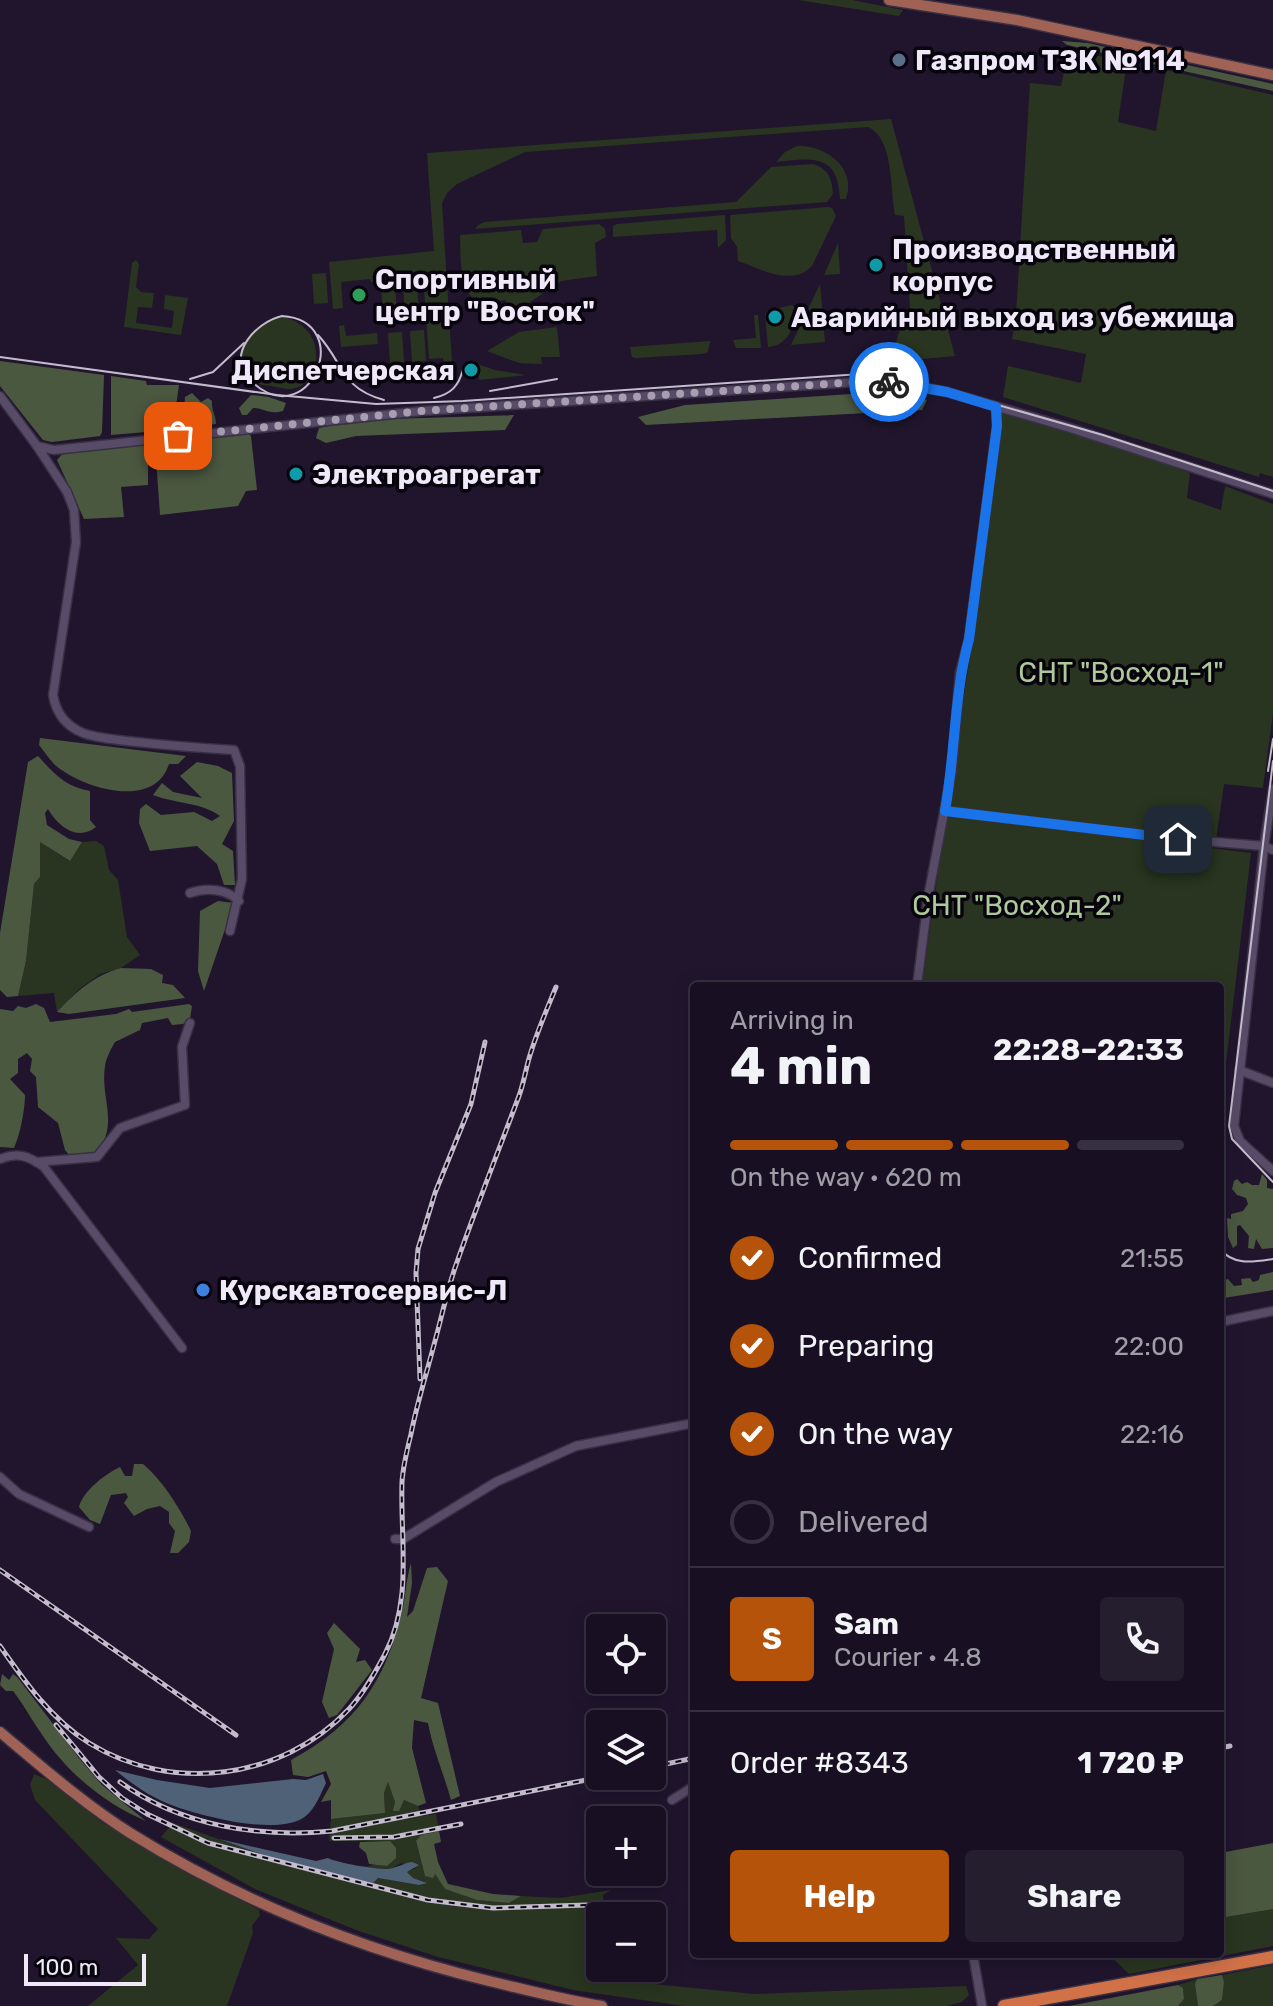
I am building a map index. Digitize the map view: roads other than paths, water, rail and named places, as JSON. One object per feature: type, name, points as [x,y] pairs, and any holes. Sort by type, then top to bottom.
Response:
[{"type":"highway","points":[[1004,2006],[1273,1957]]},
{"type":"main road","points":[[889,0],[920,2],[1039,24],[1273,75]]},
{"type":"main road","points":[[0,1732],[128,1831],[255,1902],[425,1965],[602,2006]]},
{"type":"street","points":[[37,446],[54,450],[409,412],[857,382],[901,383],[947,392],[1221,475],[1273,494]]},
{"type":"street","points":[[0,396],[67,492],[74,510],[77,527],[53,695],[63,720],[84,733],[173,747],[234,750],[240,766],[242,879],[230,931]]},
{"type":"street","points":[[918,982],[929,892],[952,770],[960,673],[969,639],[997,426],[996,407]]},
{"type":"street","points":[[1273,789],[1239,1070],[1235,1134],[1251,1153],[1273,1171]]},
{"type":"street","points":[[945,811],[1268,848]]},
{"type":"street","points":[[190,893],[212,890],[236,897],[239,901]]},
{"type":"street","points":[[36,1162],[97,1157],[120,1128],[185,1105],[182,1047],[190,1023]]},
{"type":"street","points":[[1239,1070],[1273,1083]]},
{"type":"street","points":[[0,1159],[20,1155],[30,1157],[44,1167],[182,1348]]},
{"type":"street","points":[[1224,1321],[1273,1311]]},
{"type":"street","points":[[395,1539],[403,1539],[496,1482],[576,1446],[690,1424]]},
{"type":"street","points":[[0,1477],[19,1494],[89,1527]]},
{"type":"street","points":[[672,1800],[690,1789]]},
{"type":"street","points":[[974,1958],[982,2006]]},
{"type":"water","points":[[115,1770],[210,1788],[306,1780],[323,1774],[326,1783],[307,1815],[295,1822],[261,1825],[203,1815],[174,1806],[143,1791]]},
{"type":"water","points":[[219,1839],[316,1861],[328,1858],[374,1868],[390,1869],[412,1862],[419,1865],[407,1872],[427,1883],[419,1885],[378,1878],[373,1883],[278,1860]]},
{"type":"tram line","points":[[282,316],[305,323],[317,336],[321,354],[316,372],[306,387],[290,395],[271,394],[250,380],[241,360],[242,350],[254,332],[282,316]]},
{"type":"tram line","points":[[318,335],[351,382],[384,400]]},
{"type":"tram line","points":[[190,379],[213,372],[244,343]]},
{"type":"tram line","points":[[0,357],[277,395],[376,404],[861,374],[893,375],[1103,435],[1273,491]]},
{"type":"tram line","points":[[434,398],[453,388],[463,369]]},
{"type":"tram line","points":[[490,391],[557,379]]},
{"type":"tram line","points":[[1268,771],[1273,739]]},
{"type":"tram line","points":[[1273,761],[1229,1126],[1232,1139],[1273,1182]]},
{"type":"tram line","points":[[1224,1133],[1225,1124]]},
{"type":"tram line","points":[[1224,1253],[1231,1258],[1251,1262],[1273,1259]]},
{"type":"railway","points":[[0,1646],[40,1699],[75,1733],[121,1759],[155,1769],[190,1773],[225,1772],[259,1764],[292,1751],[322,1733],[349,1709],[369,1683],[394,1633],[402,1591],[403,1470],[416,1411],[450,1284],[556,987]]},
{"type":"railway","points":[[420,1379],[418,1249],[435,1193],[471,1104],[485,1042]]},
{"type":"railway","points":[[0,1570],[236,1735]]},
{"type":"railway","points":[[56,1725],[99,1777],[122,1798],[147,1814],[208,1843],[428,1900],[493,1908],[586,1905]]},
{"type":"railway","points":[[1224,1747],[1230,1746]]},
{"type":"railway","points":[[666,1764],[690,1759]]},
{"type":"railway","points":[[120,1782],[144,1797],[194,1819],[248,1830],[304,1833],[332,1831],[586,1780]]},
{"type":"railway","points":[[334,1838],[394,1837],[461,1824]]},
{"type":"place","name":"Газпром ТЗК №114","points":[[899,60]]},
{"type":"place","name":"Производственный корпус","points":[[876,265]]},
{"type":"place","name":"Спортивный центр \"Восток\"","points":[[359,295]]},
{"type":"place","name":"Аварийный выход из убежища","points":[[775,317]]},
{"type":"place","name":"Диспетчерская","points":[[471,370]]},
{"type":"place","name":"Электроагрегат","points":[[296,474]]},
{"type":"place","name":"Курскавтосервис-Л","points":[[203,1290]]},
{"type":"park label","name":"СНТ \"Восход-1\"","points":[[1121,672]]},
{"type":"park label","name":"СНТ \"Восход-2\"","points":[[1017,905]]}]
